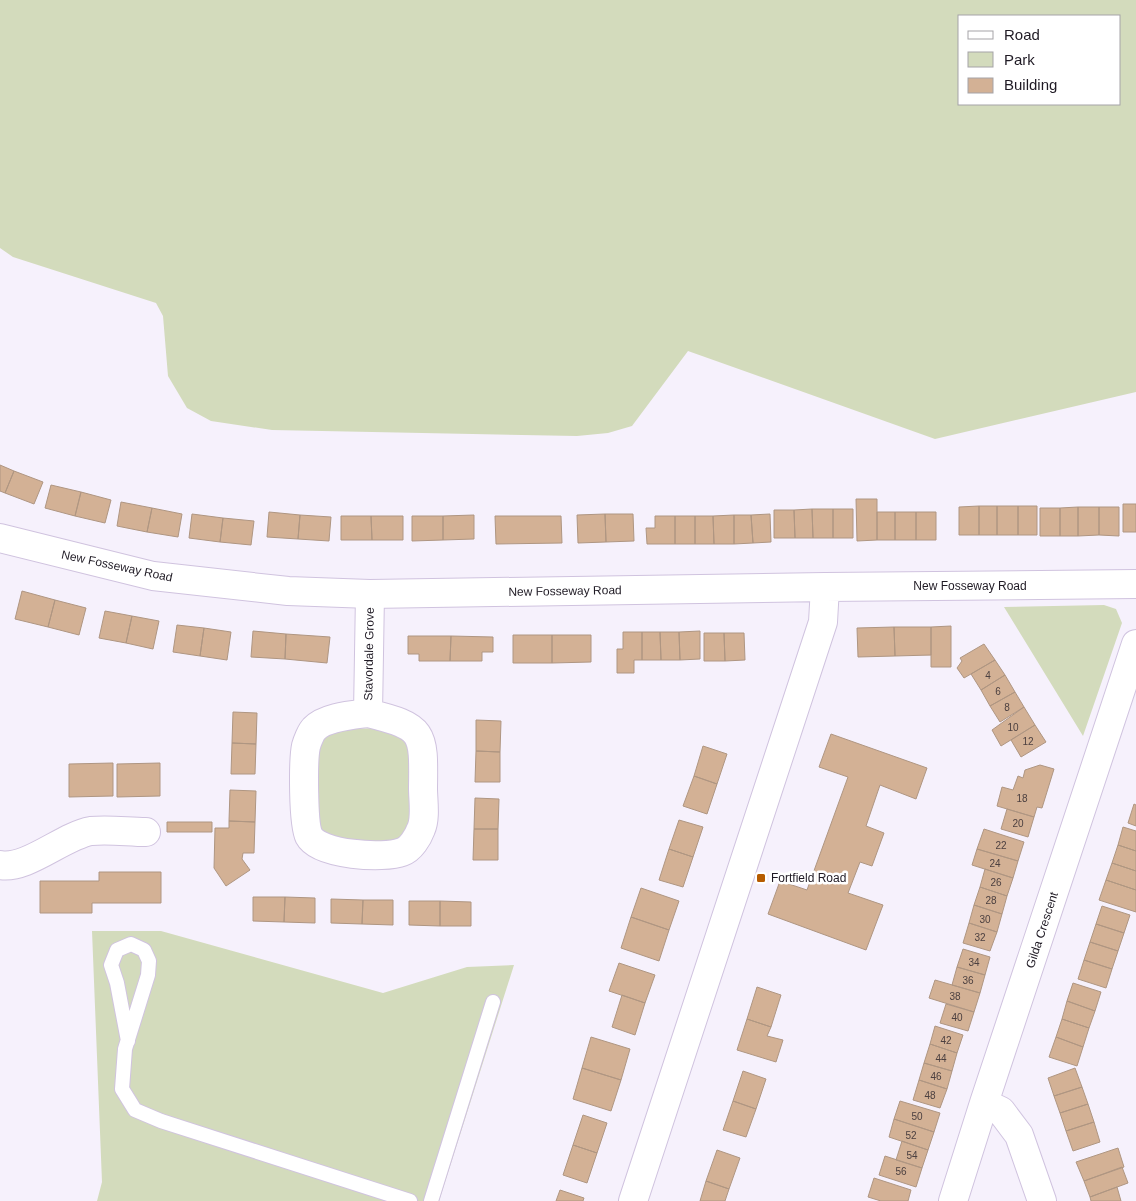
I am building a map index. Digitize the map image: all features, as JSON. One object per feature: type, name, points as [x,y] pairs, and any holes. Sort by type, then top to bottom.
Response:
[{"type":"street","name":"New Fosseway Road","points":[[0,538],[153,576],[288,591],[370,594],[1136,584]]},
{"type":"street","points":[[633,1201],[823,622],[825,587]]},
{"type":"street","name":"Stavordale Grove","points":[[368,713],[370,594]]},
{"type":"street","name":"Gilda Crescent","points":[[953,1201],[1136,644]]},
{"type":"street","name":"Stavordale Grove","points":[[368,713],[409,725],[420,737],[424,757],[422,828],[413,843],[404,852],[389,854],[334,852],[319,846],[309,837],[304,820],[306,746],[315,728],[338,717],[368,713]]},
{"type":"street","points":[[0,865],[16,864],[91,831],[146,832]]},
{"type":"street","points":[[984,1103],[1001,1111],[1019,1134],[1042,1201]]},
{"type":"lane","points":[[128,1041],[119,991],[111,965],[117,950],[131,944],[144,950],[149,961],[148,975],[128,1041],[122,1090],[135,1110],[161,1121],[410,1201]]},
{"type":"lane","points":[[431,1201],[493,1002]]},
{"type":"green space","points":[[0,0],[1136,0],[1136,392],[935,439],[688,351],[632,426],[608,433],[577,436],[272,430],[211,421],[187,408],[168,376],[163,316],[156,303],[13,257],[0,248]]},
{"type":"green space","points":[[1104,605],[1116,609],[1122,623],[1083,736],[1004,607]]},
{"type":"green space","points":[[389,728],[410,743],[413,821],[401,840],[346,845],[321,832],[314,820],[316,742],[332,729]]},
{"type":"green space","points":[[92,931],[161,931],[383,993],[467,967],[514,965],[439,1201],[97,1201],[102,1182]]},
{"type":"building","points":[[0,465],[14,471],[5,493],[0,491]]},
{"type":"building","points":[[14,471],[43,482],[34,504],[5,493]]},
{"type":"building","points":[[51,485],[81,492],[75,516],[45,508]]},
{"type":"building","points":[[81,492],[111,500],[105,523],[75,516]]},
{"type":"building","points":[[856,499],[877,499],[877,540],[857,541]]},
{"type":"building","points":[[121,502],[152,508],[147,532],[117,526]]},
{"type":"building","points":[[1123,504],[1136,504],[1136,532],[1123,532]]},
{"type":"building","points":[[979,506],[979,535],[959,535],[959,507]]},
{"type":"building","points":[[979,506],[997,506],[997,535],[979,535]]},
{"type":"building","points":[[997,506],[1018,506],[1018,535],[997,535]]},
{"type":"building","points":[[1018,506],[1037,506],[1037,535],[1018,535]]},
{"type":"building","points":[[1078,507],[1078,536],[1060,536],[1060,508]]},
{"type":"building","points":[[1078,507],[1099,507],[1099,535],[1078,536]]},
{"type":"building","points":[[1099,507],[1119,507],[1119,536],[1099,535]]},
{"type":"building","points":[[152,508],[182,514],[178,537],[147,532]]},
{"type":"building","points":[[1040,508],[1060,508],[1060,536],[1040,536]]},
{"type":"building","points":[[812,509],[813,538],[795,538],[794,510]]},
{"type":"building","points":[[812,509],[833,509],[833,538],[813,538]]},
{"type":"building","points":[[833,509],[853,509],[853,538],[833,538]]},
{"type":"building","points":[[774,510],[794,510],[795,538],[774,538]]},
{"type":"building","points":[[269,512],[300,515],[298,539],[267,537]]},
{"type":"building","points":[[877,512],[895,512],[895,540],[877,540]]},
{"type":"building","points":[[895,512],[916,512],[916,540],[895,540]]},
{"type":"building","points":[[916,512],[936,512],[936,540],[916,540]]},
{"type":"building","points":[[192,514],[223,518],[220,542],[189,538]]},
{"type":"building","points":[[605,514],[633,514],[634,541],[606,542]]},
{"type":"building","points":[[605,514],[606,542],[578,543],[577,515]]},
{"type":"building","points":[[770,514],[771,542],[753,543],[751,515]]},
{"type":"building","points":[[300,515],[331,517],[329,541],[298,539]]},
{"type":"building","points":[[474,515],[474,539],[443,540],[443,516]]},
{"type":"building","points":[[734,515],[734,544],[714,544],[713,516]]},
{"type":"building","points":[[734,515],[751,515],[753,543],[734,544]]},
{"type":"building","points":[[341,516],[371,516],[372,540],[341,540]]},
{"type":"building","points":[[371,516],[403,516],[403,540],[372,540]]},
{"type":"building","points":[[412,516],[443,516],[443,540],[412,541]]},
{"type":"building","points":[[495,516],[561,516],[562,543],[496,544]]},
{"type":"building","points":[[655,516],[675,516],[675,544],[647,544],[646,528],[655,528]]},
{"type":"building","points":[[675,516],[695,516],[695,544],[675,544]]},
{"type":"building","points":[[695,516],[713,516],[714,544],[695,544]]},
{"type":"building","points":[[223,518],[254,521],[251,545],[220,542]]},
{"type":"building","points":[[22,591],[55,600],[48,627],[15,619]]},
{"type":"building","points":[[55,600],[86,608],[79,635],[48,627]]},
{"type":"building","points":[[105,611],[132,616],[126,643],[99,638]]},
{"type":"building","points":[[132,616],[159,621],[153,649],[126,643]]},
{"type":"building","points":[[177,625],[204,628],[200,656],[173,652]]},
{"type":"building","points":[[951,626],[951,667],[931,667],[931,627]]},
{"type":"building","points":[[894,627],[895,656],[858,657],[857,628]]},
{"type":"building","points":[[894,627],[931,627],[931,655],[895,656]]},
{"type":"building","points":[[204,628],[231,632],[227,660],[200,656]]},
{"type":"building","points":[[253,631],[286,634],[285,659],[251,657]]},
{"type":"building","points":[[700,631],[700,659],[680,660],[679,632]]},
{"type":"building","points":[[623,632],[642,632],[642,660],[634,660],[634,673],[617,673],[617,649],[623,649]]},
{"type":"building","points":[[642,632],[660,632],[661,660],[642,660]]},
{"type":"building","points":[[660,632],[679,632],[680,660],[661,660]]},
{"type":"building","points":[[704,633],[724,633],[725,661],[704,661]]},
{"type":"building","points":[[724,633],[744,633],[745,660],[725,661]]},
{"type":"building","points":[[286,634],[330,637],[327,663],[285,659]]},
{"type":"building","points":[[513,635],[552,635],[552,663],[513,663]]},
{"type":"building","points":[[552,635],[591,635],[591,662],[552,663]]},
{"type":"building","points":[[408,636],[451,636],[450,661],[419,661],[419,654],[408,654]]},
{"type":"building","points":[[451,636],[493,637],[493,652],[482,652],[482,661],[450,661]]},
{"type":"building","points":[[984,644],[995,660],[964,678],[957,668],[962,661],[960,658]]},
{"type":"building","points":[[995,660],[1005,675],[981,690],[971,674]]},
{"type":"building","points":[[1005,675],[1015,692],[990,706],[981,690]]},
{"type":"building","points":[[1015,692],[1024,707],[1000,722],[990,706]]},
{"type":"building","points":[[1024,707],[1035,725],[1001,746],[992,730]]},
{"type":"building","points":[[233,712],[257,713],[256,744],[232,743]]},
{"type":"building","points":[[476,720],[501,721],[500,752],[476,751]]},
{"type":"building","points":[[1035,725],[1046,742],[1021,757],[1011,740]]},
{"type":"building","points":[[831,734],[927,768],[916,799],[880,785],[866,826],[884,833],[872,866],[860,862],[848,893],[883,905],[866,950],[768,914],[780,881],[807,890],[848,777],[819,767]]},
{"type":"building","points":[[232,743],[256,744],[255,774],[231,774]]},
{"type":"building","points":[[703,746],[727,754],[717,784],[694,776]]},
{"type":"building","points":[[476,751],[500,752],[500,782],[475,782]]},
{"type":"building","points":[[113,763],[113,796],[69,797],[69,764]]},
{"type":"building","points":[[160,763],[160,796],[117,797],[117,764]]},
{"type":"building","points":[[1040,765],[1054,769],[1042,808],[1037,807],[1034,817],[997,806],[1002,787],[1013,790],[1018,776],[1023,778],[1025,770]]},
{"type":"building","points":[[694,776],[717,784],[707,814],[683,806]]},
{"type":"building","points":[[230,790],[256,791],[255,822],[229,821]]},
{"type":"building","points":[[475,798],[499,799],[498,829],[474,829]]},
{"type":"building","points":[[1134,804],[1136,805],[1136,826],[1128,823]]},
{"type":"building","points":[[1007,809],[1034,817],[1028,837],[1001,829]]},
{"type":"building","points":[[679,820],[703,827],[693,857],[669,849]]},
{"type":"building","points":[[229,821],[255,822],[254,853],[243,853],[242,859],[250,870],[226,886],[214,868],[215,828],[229,828]]},
{"type":"building","points":[[167,822],[212,822],[212,832],[167,832]]},
{"type":"building","points":[[1123,827],[1136,831],[1136,851],[1118,845]]},
{"type":"building","points":[[474,829],[498,829],[498,860],[473,860]]},
{"type":"building","points":[[984,829],[1024,842],[1018,861],[977,849]]},
{"type":"building","points":[[1118,845],[1136,851],[1136,871],[1112,863]]},
{"type":"building","points":[[669,849],[693,857],[683,887],[659,880]]},
{"type":"building","points":[[977,849],[1018,861],[1013,878],[972,865]]},
{"type":"building","points":[[1112,863],[1136,871],[1136,890],[1106,880]]},
{"type":"building","points":[[985,869],[1013,878],[1007,896],[980,887]]},
{"type":"building","points":[[99,872],[161,872],[161,903],[92,903],[92,913],[40,913],[40,881],[99,881]]},
{"type":"building","points":[[1106,880],[1136,890],[1136,912],[1099,900]]},
{"type":"building","points":[[980,887],[1007,896],[1002,914],[974,905]]},
{"type":"building","points":[[641,888],[679,901],[669,930],[631,917]]},
{"type":"building","points":[[253,897],[285,897],[284,922],[253,921]]},
{"type":"building","points":[[285,897],[315,898],[315,923],[284,922]]},
{"type":"building","points":[[331,899],[363,900],[362,924],[331,923]]},
{"type":"building","points":[[363,900],[393,900],[393,925],[362,924]]},
{"type":"building","points":[[409,901],[440,901],[440,926],[409,925]]},
{"type":"building","points":[[440,901],[471,902],[471,926],[440,926]]},
{"type":"building","points":[[974,905],[1002,914],[997,932],[969,923]]},
{"type":"building","points":[[1102,906],[1130,915],[1124,933],[1096,924]]},
{"type":"building","points":[[631,917],[669,930],[659,961],[621,948]]},
{"type":"building","points":[[969,923],[997,932],[990,951],[963,943]]},
{"type":"building","points":[[1096,924],[1124,933],[1118,951],[1090,942]]},
{"type":"building","points":[[1090,942],[1118,951],[1112,969],[1084,960]]},
{"type":"building","points":[[963,949],[990,957],[985,975],[957,967]]},
{"type":"building","points":[[1084,960],[1112,969],[1106,988],[1078,979]]},
{"type":"building","points":[[619,963],[655,975],[645,1003],[609,991]]},
{"type":"building","points":[[957,967],[985,975],[980,993],[952,985]]},
{"type":"building","points":[[935,980],[980,993],[974,1012],[929,998]]},
{"type":"building","points":[[1073,983],[1101,992],[1095,1011],[1067,1001]]},
{"type":"building","points":[[757,987],[781,995],[771,1027],[747,1019]]},
{"type":"building","points":[[622,995],[645,1003],[635,1035],[612,1027]]},
{"type":"building","points":[[1067,1001],[1095,1011],[1089,1028],[1062,1019]]},
{"type":"building","points":[[946,1004],[974,1012],[968,1031],[940,1023]]},
{"type":"building","points":[[747,1019],[771,1027],[767,1036],[783,1040],[776,1062],[737,1050]]},
{"type":"building","points":[[1062,1019],[1089,1028],[1083,1047],[1056,1037]]},
{"type":"building","points":[[935,1026],[963,1035],[957,1053],[930,1044]]},
{"type":"building","points":[[591,1037],[630,1049],[621,1080],[582,1068]]},
{"type":"building","points":[[1056,1037],[1083,1047],[1077,1066],[1049,1057]]},
{"type":"building","points":[[930,1044],[957,1053],[952,1071],[924,1063]]},
{"type":"building","points":[[924,1063],[952,1071],[947,1089],[919,1080]]},
{"type":"building","points":[[582,1068],[621,1080],[611,1111],[573,1099]]},
{"type":"building","points":[[1075,1068],[1082,1087],[1054,1096],[1048,1078]]},
{"type":"building","points":[[743,1071],[766,1079],[756,1109],[733,1101]]},
{"type":"building","points":[[919,1080],[947,1089],[940,1108],[913,1100]]},
{"type":"building","points":[[1082,1087],[1088,1104],[1060,1113],[1054,1096]]},
{"type":"building","points":[[733,1101],[756,1109],[746,1137],[723,1130]]},
{"type":"building","points":[[900,1101],[940,1113],[934,1132],[894,1119]]},
{"type":"building","points":[[1088,1104],[1094,1122],[1066,1131],[1060,1113]]},
{"type":"building","points":[[583,1115],[607,1123],[597,1153],[573,1145]]},
{"type":"building","points":[[894,1119],[934,1132],[928,1150],[889,1137]]},
{"type":"building","points":[[1094,1122],[1100,1142],[1073,1151],[1066,1131]]},
{"type":"building","points":[[902,1141],[928,1150],[922,1168],[896,1160]]},
{"type":"building","points":[[573,1145],[597,1153],[587,1183],[563,1175]]},
{"type":"building","points":[[1118,1148],[1124,1167],[1084,1181],[1076,1162]]},
{"type":"building","points":[[717,1150],[740,1158],[729,1189],[706,1181]]},
{"type":"building","points":[[885,1156],[922,1168],[916,1187],[879,1175]]},
{"type":"building","points":[[1122,1167],[1128,1183],[1090,1197],[1084,1181]]},
{"type":"building","points":[[874,1178],[911,1190],[908,1201],[881,1201],[868,1197]]},
{"type":"building","points":[[706,1181],[729,1189],[725,1201],[700,1201]]},
{"type":"building","points":[[1117,1187],[1121,1201],[1091,1201],[1090,1197]]},
{"type":"building","points":[[560,1190],[584,1198],[583,1201],[556,1201]]},
{"type":"place","name":"Fortfield Road","points":[[761,878]]}]
